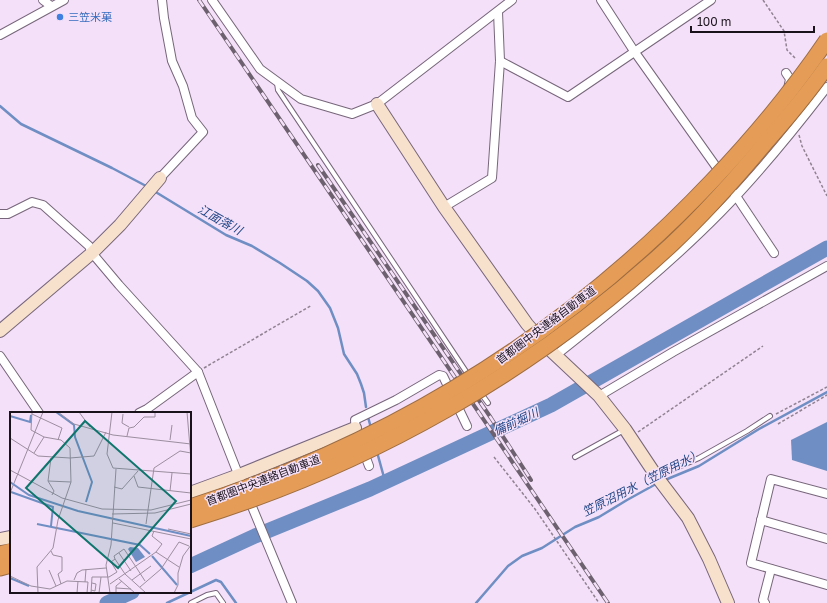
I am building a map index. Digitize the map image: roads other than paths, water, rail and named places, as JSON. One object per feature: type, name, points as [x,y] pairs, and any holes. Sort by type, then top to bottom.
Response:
[{"type":"highway","name":"首都圏中央連絡自動車道","points":[[191,507],[277,477],[327,456],[405,417],[483,371],[520,347],[561,317],[650,242],[733,159],[778,107],[827,40]]},
{"type":"highway","name":"首都圏中央連絡自動車道","points":[[191,520],[228,509],[333,468],[377,447],[451,407],[528,359],[600,305],[672,244],[707,210],[741,173],[796,107],[827,66]]},
{"type":"highway","points":[[0,554],[10,551]]},
{"type":"highway","points":[[0,568],[10,565]]},
{"type":"street","points":[[43,0],[51,6]]},
{"type":"street","points":[[0,35],[64,0]]},
{"type":"street","points":[[0,330],[92,253],[120,225],[154,185],[203,132],[192,118],[183,86],[172,61],[162,0]]},
{"type":"street","points":[[212,0],[260,69],[302,99],[352,114],[377,104],[512,0]]},
{"type":"street","points":[[601,0],[634,51],[712,160],[774,253]]},
{"type":"street","points":[[500,61],[568,98],[634,51],[711,0]]},
{"type":"street","points":[[444,207],[492,178],[500,61],[498,12]]},
{"type":"street","points":[[786,73],[790,79],[786,105],[802,120]]},
{"type":"street","points":[[556,355],[642,285],[692,240],[736,196],[802,120],[827,87]]},
{"type":"street","points":[[377,104],[444,207],[527,324],[556,355],[599,396],[688,518],[709,559],[728,603]]},
{"type":"street","points":[[0,214],[8,214],[32,202],[43,205],[89,246],[92,253],[119,285],[198,372],[239,476],[292,603]]},
{"type":"street","points":[[599,396],[827,266]]},
{"type":"street","points":[[0,356],[38,412]]},
{"type":"street","points":[[141,412],[148,409],[198,372]]},
{"type":"street","points":[[368,466],[355,428],[355,420],[396,400],[439,375],[443,376],[467,426]]},
{"type":"street","points":[[191,493],[239,476],[355,428]]},
{"type":"street","points":[[827,494],[771,478],[750,563],[827,585]]},
{"type":"street","points":[[761,520],[827,539]]},
{"type":"street","points":[[0,540],[10,537]]},
{"type":"street","points":[[764,603],[763,600],[771,569]]},
{"type":"lane","points":[[276,81],[278,90],[462,367],[488,403]]},
{"type":"lane","points":[[660,480],[747,431],[770,416]]},
{"type":"lane","points":[[575,457],[627,433]]},
{"type":"lane","points":[[191,603],[207,595],[216,593],[222,603]]},
{"type":"water","points":[[827,422],[827,471],[792,460],[791,440]]},
{"type":"waterway","name":"江面落川","points":[[0,106],[21,124],[148,187]]},
{"type":"waterway","name":"江面落川","points":[[154,191],[226,235],[252,246],[280,263],[307,281],[318,291],[330,308],[338,328],[344,354],[357,374],[361,384],[366,407]]},
{"type":"waterway","name":"備前堀川","points":[[191,566],[255,536],[370,489],[551,405],[827,248]]},
{"type":"waterway","name":"笠原沼用水（笠原用水）","points":[[665,480],[699,466],[759,429],[827,392]]},
{"type":"waterway","name":"江面落川","points":[[368,417],[371,428]]},
{"type":"waterway","name":"江面落川","points":[[377,452],[385,481]]},
{"type":"waterway","name":"笠原沼用水（笠原用水）","points":[[476,603],[508,566],[522,556],[542,548],[575,527],[599,517],[656,484]]},
{"type":"waterway","name":"笠原沼用水（笠原用水）","points":[[191,592],[216,580],[221,582],[236,603]]},
{"type":"waterway","name":"備前堀川","points":[[107,603],[130,593]]},
{"type":"waterway","name":"笠原沼用水（笠原用水）","points":[[167,603],[188,593]]},
{"type":"railway","points":[[199,0],[608,603]]},
{"type":"railway","points":[[318,165],[491,418],[531,480]]},
{"type":"place","name":"三笠米菓","points":[[60,17]]}]
